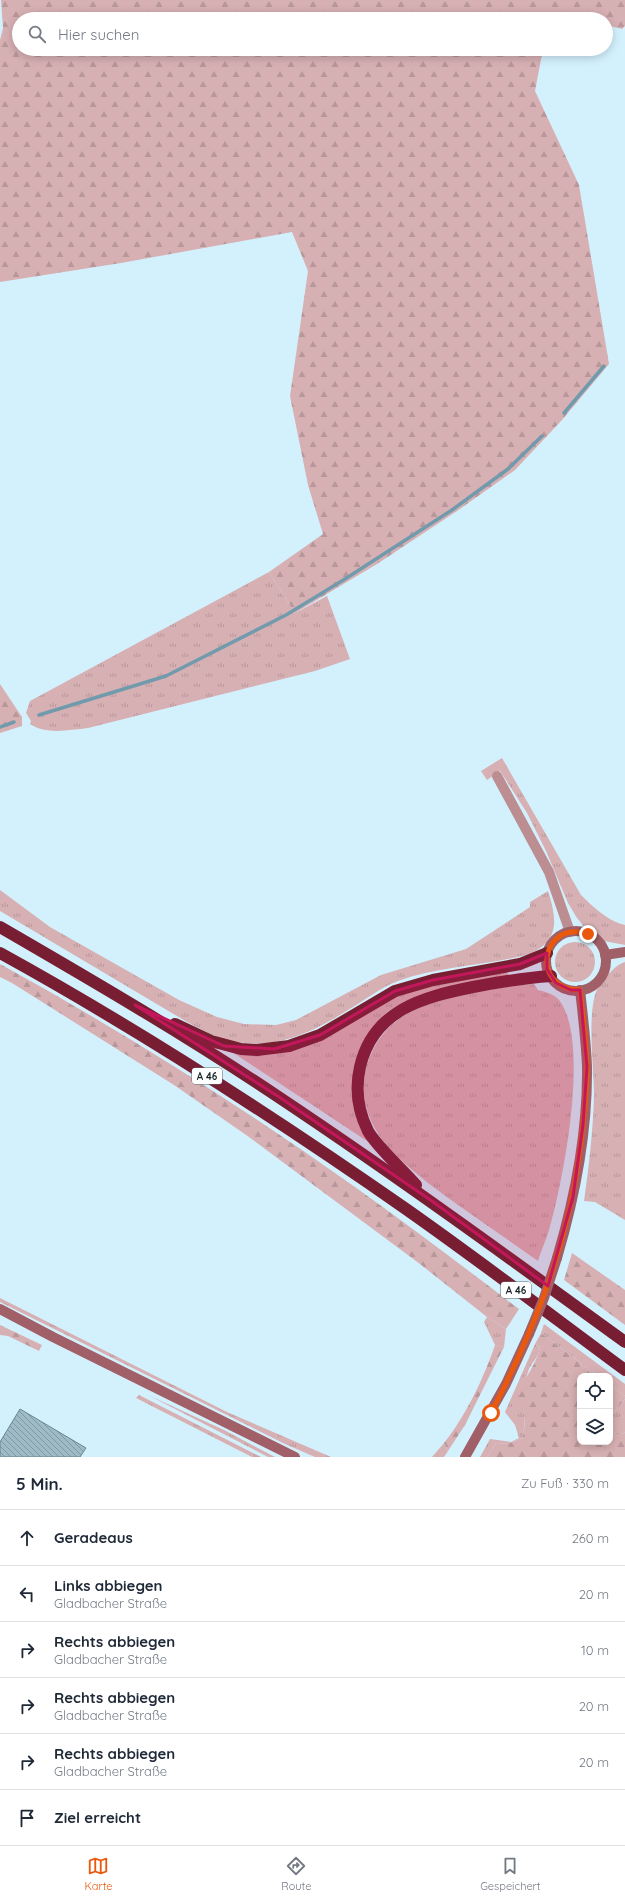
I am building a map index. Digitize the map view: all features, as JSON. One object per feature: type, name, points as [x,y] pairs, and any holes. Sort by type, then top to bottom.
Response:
[{"type":"highway","name":"A 46","points":[[0,927],[135,1005],[278,1097],[429,1199],[625,1342]]},
{"type":"highway","name":"A 46","points":[[0,953],[178,1057],[407,1209],[625,1370]]},
{"type":"highway","points":[[135,1005],[224,1046],[241,1049],[274,1049],[289,1046],[320,1035],[395,991],[433,980],[520,964],[548,953]]},
{"type":"highway","points":[[429,1199],[379,1145],[369,1132],[362,1116],[357,1088],[358,1074],[362,1057],[369,1042],[390,1016],[417,1001],[443,992],[505,981],[550,976]]},
{"type":"main road","points":[[580,931],[592,936],[602,946],[606,956],[606,964],[600,978],[588,988],[580,990],[563,988],[550,976],[547,969],[548,953],[556,939],[570,932],[580,931]]},
{"type":"main road","points":[[606,956],[625,952]]},
{"type":"main road","points":[[465,1457],[506,1384],[544,1298],[557,1258],[573,1197],[586,1097],[585,1032],[580,990]]},
{"type":"main road","points":[[0,1309],[53,1337],[295,1457]]},
{"type":"street","points":[[497,776],[549,872],[570,932]]},
{"type":"highlighted area","points":[[547,953],[547,969],[556,983],[571,990],[580,990],[587,1067],[583,1125],[573,1197],[548,1286],[429,1199],[279,1097],[135,1005],[224,1046],[274,1049],[320,1035],[395,991],[433,980],[520,964]]},
{"type":"green space","points":[[1,0],[625,0],[625,26],[622,29],[613,27],[613,12],[12,12],[12,56],[542,56],[535,91],[579,185],[609,364],[562,420],[515,470],[457,511],[377,564],[295,613],[269,572],[323,534],[308,485],[290,396],[308,271],[292,232],[121,263],[0,282],[0,40],[3,28]]},
{"type":"green space","points":[[269,572],[295,613],[327,596],[350,659],[315,671],[88,728],[66,731],[50,731],[43,730],[30,724],[31,721],[26,713],[30,701]]},
{"type":"green space","points":[[0,684],[22,717],[22,726],[0,733]]},
{"type":"green space","points":[[502,758],[581,895],[607,917],[613,921],[625,925],[625,945],[604,941],[586,929],[577,918],[568,903],[546,851],[527,813],[504,777],[500,771],[487,780],[481,771]]},
{"type":"green space","points":[[0,890],[50,927],[179,1000],[217,1017],[244,1024],[276,1025],[296,1020],[381,975],[466,949],[530,907],[530,902],[548,891],[553,911],[554,928],[546,943],[539,949],[529,954],[430,972],[398,981],[317,1028],[286,1040],[252,1044],[235,1042],[217,1037],[187,1022],[0,911]]},
{"type":"green space","points":[[579,942],[586,945],[592,951],[595,962],[594,970],[586,979],[579,982],[571,982],[564,979],[556,970],[555,958],[558,951],[567,943]]},
{"type":"green space","points":[[625,962],[625,1220],[595,1202],[584,1201],[594,1095],[591,1028],[593,1002],[596,992],[604,979],[612,970]]},
{"type":"green space","points":[[0,964],[46,989],[180,1070],[269,1127],[376,1202],[519,1309],[506,1329],[487,1317],[420,1264],[249,1137],[174,1085],[12,983],[0,977]]},
{"type":"green space","points":[[507,971],[508,976],[421,995],[388,1011],[371,1031],[358,1060],[370,1143],[232,1052],[271,1053],[390,998],[431,985]]},
{"type":"green space","points":[[534,984],[538,990],[547,992],[559,1000],[568,1020],[573,1046],[574,1078],[567,1147],[561,1180],[549,1230],[538,1261],[432,1186],[397,1157],[381,1138],[371,1121],[367,1111],[364,1092],[365,1073],[371,1053],[381,1037],[393,1024],[407,1014],[440,1000],[506,987]]},
{"type":"green space","points":[[572,1253],[625,1290],[625,1325],[564,1280]]},
{"type":"green space","points":[[0,1298],[227,1412],[331,1457],[315,1457],[285,1444],[0,1302]]},
{"type":"green space","points":[[487,1317],[506,1329],[504,1347],[495,1345],[484,1322]]},
{"type":"green space","points":[[544,1324],[610,1373],[594,1373],[541,1333]]},
{"type":"green space","points":[[0,1325],[42,1345],[39,1351],[8,1336],[0,1335]]},
{"type":"green space","points":[[541,1333],[594,1373],[577,1373],[577,1445],[613,1445],[613,1430],[618,1436],[625,1432],[625,1457],[487,1457],[496,1443],[508,1444],[522,1438],[525,1426],[525,1415],[517,1393],[537,1358],[540,1347],[535,1344]]},
{"type":"green space","points":[[535,1344],[540,1347],[538,1355],[529,1369],[526,1381],[524,1397],[525,1422],[522,1438],[508,1444],[496,1443],[487,1457],[480,1457],[490,1439],[511,1442],[519,1438],[515,1425],[505,1412]]},
{"type":"green space","points":[[495,1345],[504,1347],[465,1425],[448,1451],[444,1443],[452,1433],[473,1397]]},
{"type":"green space","points":[[613,1375],[625,1384],[625,1396],[613,1387]]},
{"type":"green space","points":[[613,1387],[625,1396],[625,1399],[613,1413]]},
{"type":"green space","points":[[139,1395],[261,1457],[252,1457],[136,1398]]},
{"type":"green space","points":[[148,1395],[224,1430],[275,1457],[268,1457]]},
{"type":"green space","points":[[625,1399],[625,1432],[618,1436],[613,1430],[613,1413]]},
{"type":"green space","points":[[444,1443],[448,1451],[444,1457],[432,1457]]},
{"type":"building","points":[[20,1409],[86,1448],[80,1457],[0,1457],[0,1442]]},
{"type":"waterway","points":[[564,413],[604,366]]},
{"type":"waterway","points":[[39,715],[166,676],[286,615],[452,510],[508,469],[542,436]]},
{"type":"waterway","points":[[0,727],[14,722]]},
{"type":"route","points":[[491,1413],[519,1357],[544,1298],[561,1245],[573,1197],[579,1162],[586,1097],[587,1067],[585,1032],[580,990],[563,988],[556,983],[550,976],[546,961],[551,946],[556,939],[562,935],[580,931],[588,934]]}]
